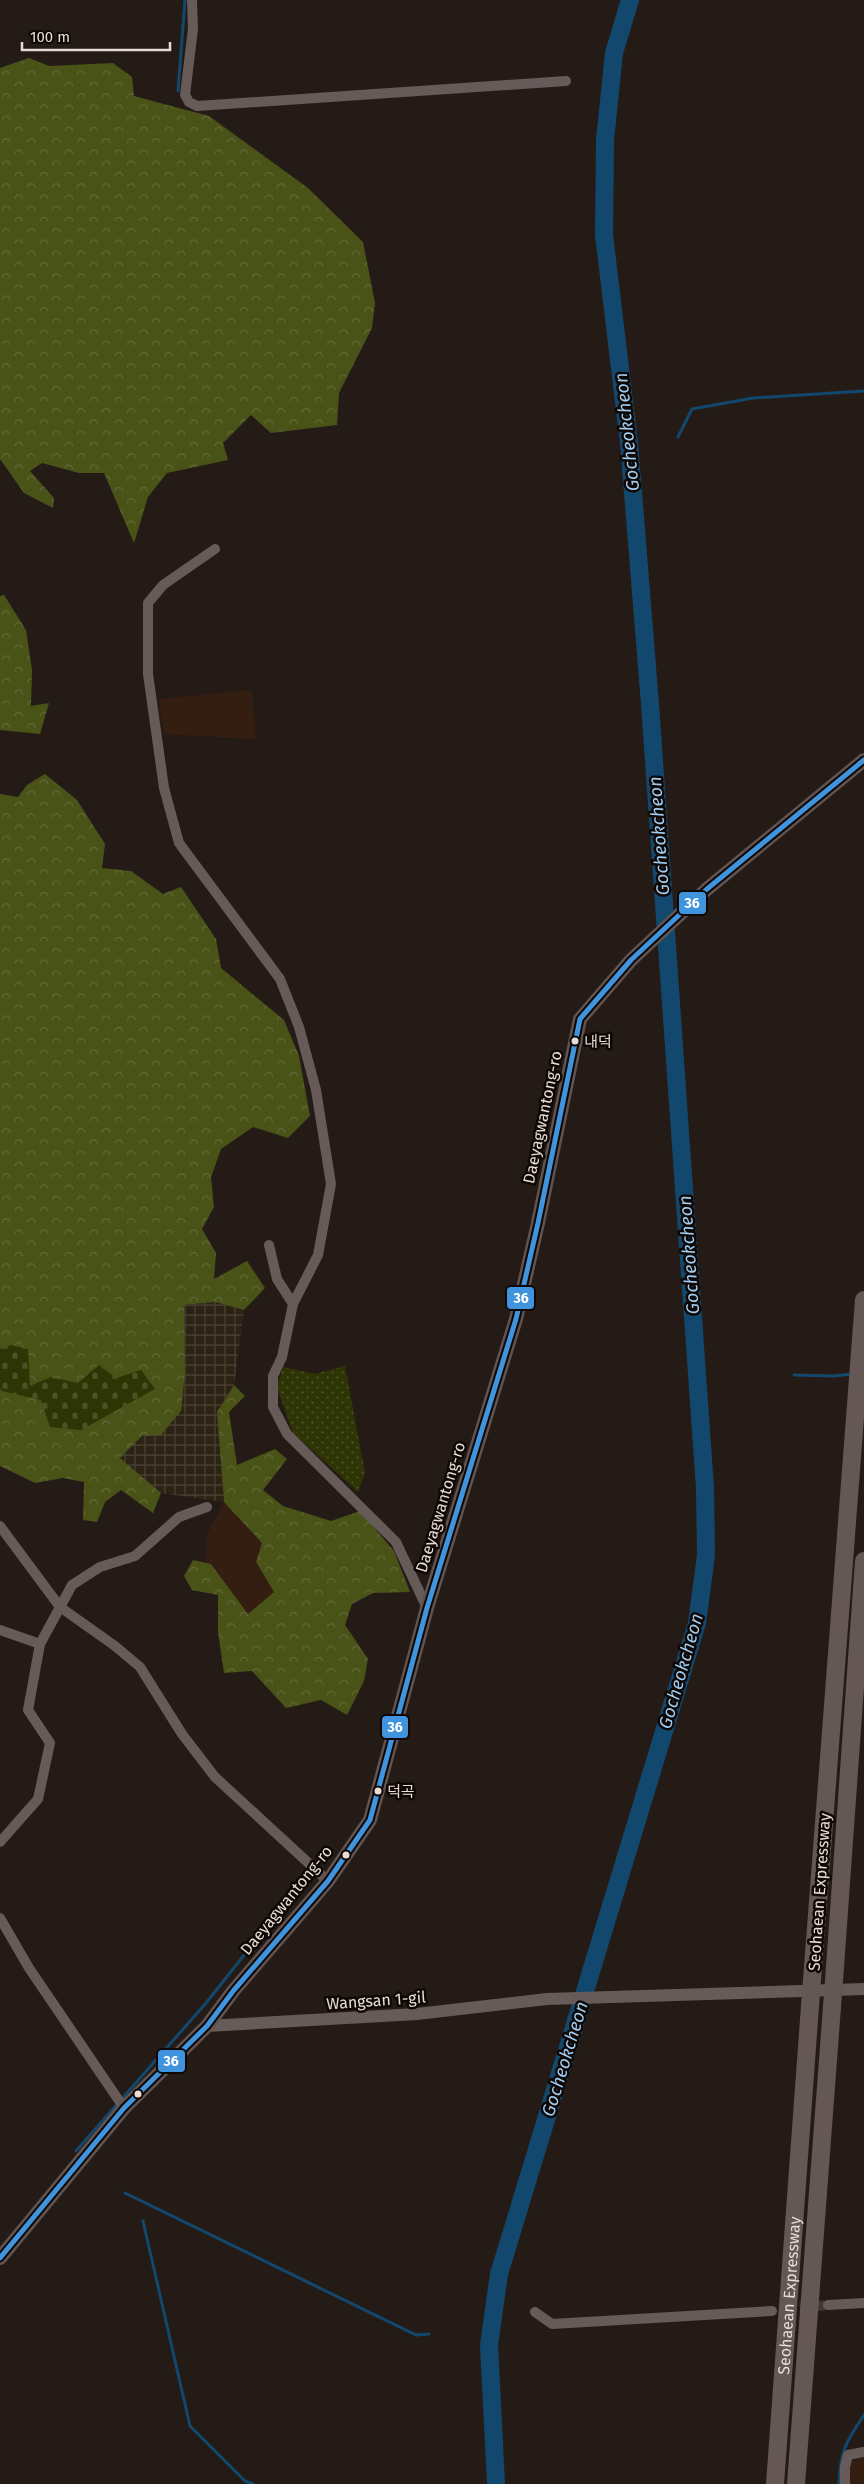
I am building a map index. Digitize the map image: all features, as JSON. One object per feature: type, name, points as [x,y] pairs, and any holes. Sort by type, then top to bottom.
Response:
[{"type":"highway","name":"Seohaean Expressway","points":[[776,2484],[810,2006],[864,1300]]},
{"type":"highway","name":"Seohaean Expressway","points":[[796,2484],[864,1561]]},
{"type":"main road","name":"Daeyagwantong-ro","points":[[0,2258],[121,2103],[206,2026],[234,1990],[328,1881],[370,1820],[427,1608],[516,1319],[580,1020],[639,952],[698,898],[864,760]]},
{"type":"street","points":[[192,0],[193,29],[185,95],[189,102],[197,106],[566,81]]},
{"type":"street","points":[[214,549],[163,585],[148,602],[148,674],[164,788],[180,843],[280,980],[299,1027],[316,1090],[331,1184],[318,1255],[293,1304],[282,1357],[273,1376],[273,1406],[287,1434],[396,1542],[427,1608]]},
{"type":"street","points":[[269,1245],[277,1279],[293,1304]]},
{"type":"street","points":[[0,1842],[38,1799],[50,1743],[28,1710],[40,1644],[72,1585],[100,1567],[135,1556],[179,1518],[207,1507]]},
{"type":"street","points":[[0,1526],[60,1607],[116,1646],[140,1667],[182,1734],[215,1777],[328,1881]]},
{"type":"street","points":[[0,1630],[40,1644]]},
{"type":"street","points":[[0,1918],[29,1968],[121,2103]]},
{"type":"street","name":"Wangsan 1-gil","points":[[206,2026],[417,2014],[547,1999],[864,1989]]},
{"type":"street","points":[[828,2306],[864,2303]]},
{"type":"street","points":[[535,2312],[552,2324],[772,2310]]},
{"type":"street","points":[[845,2484],[848,2455],[864,2452]]},
{"type":"shaded area","points":[[252,690],[256,739],[164,734],[159,699]]},
{"type":"shaded area","points":[[215,1302],[244,1310],[234,1385],[217,1412],[224,1502],[161,1493],[120,1458],[142,1436],[185,1373],[183,1305]]},
{"type":"shaded area","points":[[224,1502],[262,1543],[256,1562],[274,1592],[248,1614],[211,1564],[206,1563],[207,1534]]},
{"type":"shaded area","points":[[864,2458],[864,2484],[849,2484],[850,2461]]},
{"type":"green space","points":[[29,58],[49,66],[113,63],[132,77],[134,96],[209,116],[308,188],[363,242],[375,303],[372,328],[339,393],[337,425],[271,433],[251,415],[223,443],[228,460],[167,473],[148,497],[134,543],[104,473],[79,473],[42,463],[30,471],[54,498],[53,508],[24,493],[0,459],[0,68]]},
{"type":"green space","points":[[4,595],[26,630],[32,670],[31,706],[49,703],[40,734],[0,730],[0,596]]},
{"type":"green space","points":[[45,774],[77,800],[105,844],[102,868],[131,871],[163,894],[181,887],[216,939],[221,968],[284,1020],[299,1056],[310,1116],[288,1138],[253,1127],[221,1149],[211,1177],[214,1207],[202,1229],[216,1253],[214,1279],[247,1261],[265,1288],[244,1310],[215,1302],[184,1305],[185,1373],[181,1411],[161,1435],[142,1436],[120,1458],[161,1493],[153,1513],[121,1490],[105,1502],[97,1522],[83,1520],[84,1482],[63,1478],[35,1483],[0,1466],[0,794],[18,797],[27,785]]},
{"type":"green space","points":[[11,1345],[28,1349],[30,1386],[51,1377],[78,1383],[99,1365],[116,1378],[141,1370],[155,1389],[81,1430],[50,1427],[41,1400],[2,1391],[0,1388],[0,1349]]},
{"type":"green space","points":[[345,1366],[365,1473],[358,1492],[293,1433],[277,1387],[283,1367],[315,1374]]},
{"type":"green space","points":[[234,1385],[245,1396],[229,1412],[237,1465],[275,1449],[287,1459],[263,1490],[283,1506],[331,1521],[360,1511],[394,1551],[410,1592],[373,1593],[352,1604],[345,1625],[368,1659],[364,1681],[347,1715],[321,1700],[286,1708],[252,1671],[224,1673],[218,1632],[218,1595],[192,1590],[184,1576],[193,1560],[211,1564],[248,1614],[274,1592],[256,1562],[262,1543],[224,1502],[217,1412]]},
{"type":"waterway","points":[[178,91],[185,0]]},
{"type":"waterway","name":"Gocheokcheon","points":[[496,2484],[489,2345],[499,2274],[697,1623],[706,1555],[705,1488],[650,704],[629,443],[604,235],[605,140],[614,53],[630,0]]},
{"type":"waterway","points":[[678,437],[692,409],[753,398],[864,391]]},
{"type":"waterway","points":[[794,1375],[833,1376],[853,1374]]},
{"type":"waterway","points":[[76,2151],[206,2003],[288,1900]]},
{"type":"waterway","points":[[125,2193],[416,2335],[429,2334]]},
{"type":"waterway","points":[[143,2221],[190,2426],[245,2481],[253,2484]]},
{"type":"waterway","points":[[839,2484],[845,2447],[864,2415]]},
{"type":"tunnel","points":[[785,2309],[828,2305]]},
{"type":"transit line","name":"36","points":[[0,2258],[124,2108],[207,2026],[234,1990],[328,1881],[370,1820],[427,1608],[516,1319],[580,1019],[631,960],[707,889],[864,760]]},
{"type":"place","name":"내덕","points":[[575,1041]]},
{"type":"place","name":"덕곡","points":[[378,1791]]}]
